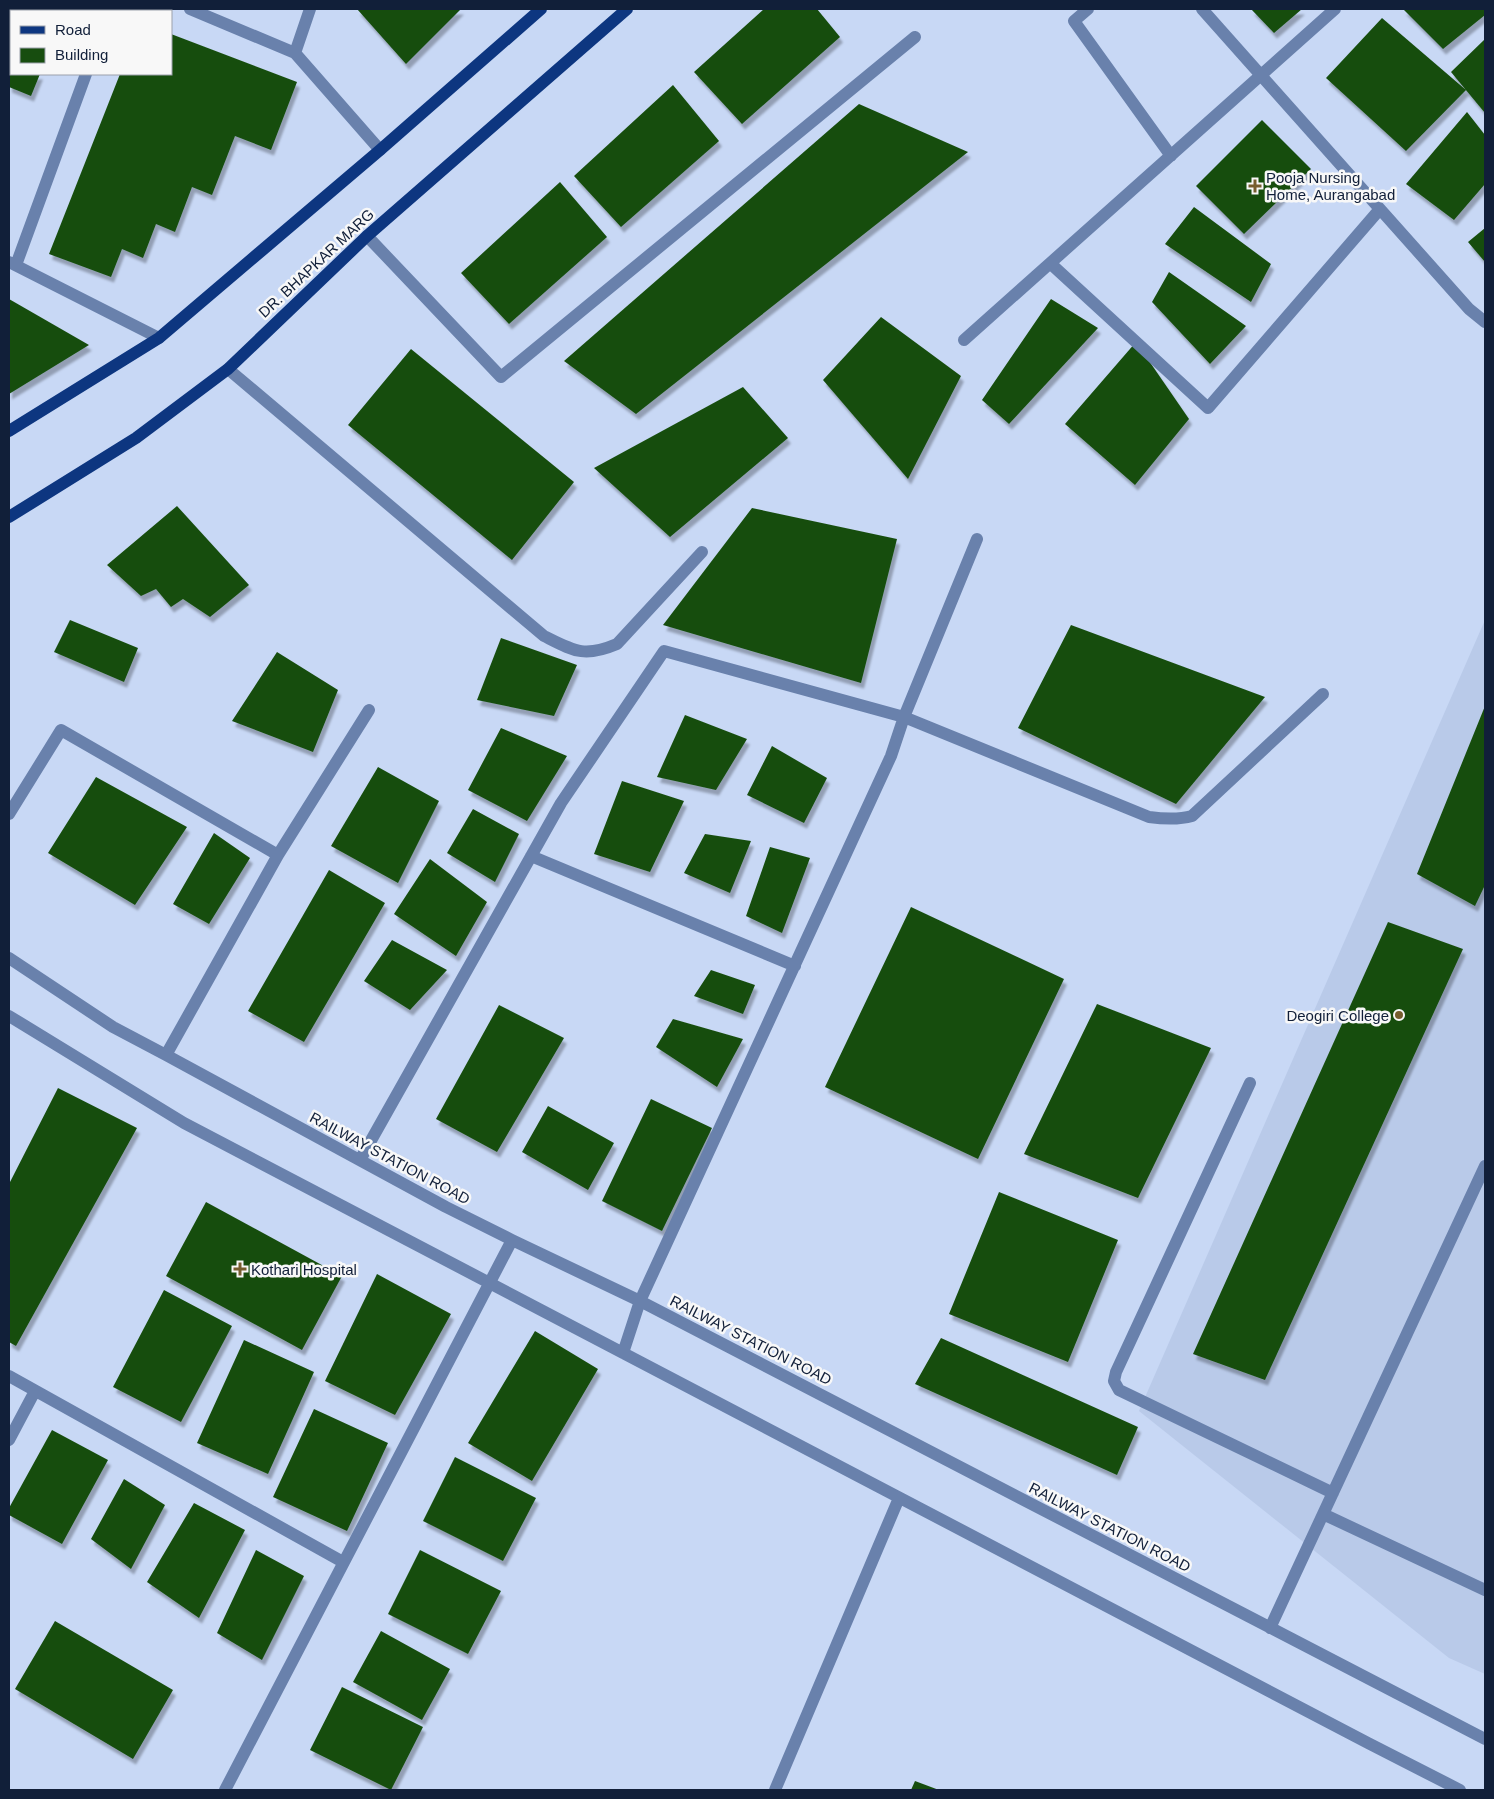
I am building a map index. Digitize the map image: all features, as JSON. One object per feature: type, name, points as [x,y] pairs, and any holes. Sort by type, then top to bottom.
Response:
[{"type":"main road","points":[[9,431],[159,338],[380,150],[541,9]]},
{"type":"main road","name":"DR. BHAPKAR MARG","points":[[9,516],[136,438],[228,369],[367,236],[627,9]]},
{"type":"street","points":[[190,9],[295,53],[380,150]]},
{"type":"street","points":[[295,53],[310,9]]},
{"type":"street","points":[[1088,9],[1074,22],[1171,156]]},
{"type":"street","points":[[1202,9],[1469,309],[1485,322]]},
{"type":"street","points":[[964,340],[1335,9]]},
{"type":"street","points":[[367,236],[501,377],[916,37]]},
{"type":"street","points":[[86,75],[12,263],[159,338]]},
{"type":"street","points":[[1050,264],[1208,408],[1380,209]]},
{"type":"street","points":[[228,369],[544,636],[572,650],[584,652],[600,651],[617,644],[702,552]]},
{"type":"street","points":[[623,1353],[640,1301],[891,756],[904,717],[977,539]]},
{"type":"street","points":[[360,1160],[560,802],[664,651],[904,717],[1149,818],[1192,816],[1323,694]]},
{"type":"street","points":[[166,1055],[278,855],[369,710]]},
{"type":"street","points":[[9,814],[61,730],[278,855]]},
{"type":"street","points":[[531,856],[794,966]]},
{"type":"street","name":"RAILWAY STATION ROAD","points":[[9,958],[113,1027],[360,1160],[512,1240],[640,1301],[1485,1739]]},
{"type":"street","points":[[9,1016],[184,1123],[1460,1790]]},
{"type":"street","points":[[1250,1083],[1116,1372],[1114,1381],[1120,1390],[1333,1493]]},
{"type":"street","points":[[1270,1628],[1485,1166]]},
{"type":"street","points":[[225,1790],[512,1240]]},
{"type":"street","points":[[9,1376],[343,1562]]},
{"type":"street","points":[[9,1440],[35,1391]]},
{"type":"street","points":[[775,1790],[899,1498]]},
{"type":"street","points":[[1323,1514],[1485,1590]]},
{"type":"shaded area","name":"Deogiri College","points":[[1485,620],[1485,1674],[1449,1658],[1139,1411]]},
{"type":"building","points":[[9,9],[67,9],[10,10],[10,75],[40,75],[31,96],[9,87]]},
{"type":"building","points":[[357,9],[461,9],[406,64]]},
{"type":"building","points":[[764,9],[817,9],[840,37],[742,124],[694,72]]},
{"type":"building","points":[[1251,9],[1302,9],[1274,33]]},
{"type":"building","points":[[1403,9],[1485,9],[1485,15],[1443,49]]},
{"type":"building","points":[[1382,18],[1466,90],[1406,151],[1326,78]]},
{"type":"building","points":[[172,34],[297,82],[271,150],[235,136],[212,195],[192,187],[175,232],[156,224],[143,258],[122,249],[111,277],[49,254],[120,75],[172,75]]},
{"type":"building","points":[[1485,39],[1485,113],[1451,72]]},
{"type":"building","points":[[673,85],[719,141],[621,227],[574,176]]},
{"type":"building","points":[[859,104],[968,152],[636,414],[564,361]]},
{"type":"building","points":[[1467,112],[1485,135],[1485,184],[1454,220],[1406,184]]},
{"type":"building","points":[[1262,120],[1311,169],[1244,234],[1196,186]]},
{"type":"building","points":[[560,182],[607,237],[509,324],[461,273]]},
{"type":"building","points":[[1194,207],[1271,264],[1251,302],[1165,244]]},
{"type":"building","points":[[1485,228],[1485,262],[1468,242]]},
{"type":"building","points":[[1169,272],[1246,326],[1210,364],[1152,302]]},
{"type":"building","points":[[9,299],[89,345],[9,394]]},
{"type":"building","points":[[1051,299],[1098,328],[1009,424],[982,400]]},
{"type":"building","points":[[881,317],[961,376],[908,479],[823,380]]},
{"type":"building","points":[[1136,342],[1189,419],[1135,485],[1065,424]]},
{"type":"building","points":[[411,349],[574,482],[512,560],[348,425]]},
{"type":"building","points":[[743,387],[788,438],[670,537],[594,468]]},
{"type":"building","points":[[177,506],[249,585],[210,617],[183,599],[171,607],[156,589],[141,596],[107,565]]},
{"type":"building","points":[[752,508],[897,539],[861,683],[663,625]]},
{"type":"building","points":[[70,620],[138,648],[124,682],[54,652]]},
{"type":"building","points":[[1071,625],[1265,697],[1176,804],[1018,728]]},
{"type":"building","points":[[501,638],[577,665],[554,716],[477,700]]},
{"type":"building","points":[[277,652],[338,690],[313,752],[232,721]]},
{"type":"building","points":[[1485,706],[1485,885],[1475,906],[1417,874]]},
{"type":"building","points":[[685,715],[747,739],[716,790],[657,777]]},
{"type":"building","points":[[501,728],[567,756],[527,821],[468,790]]},
{"type":"building","points":[[772,746],[827,778],[804,823],[747,795]]},
{"type":"building","points":[[378,767],[439,801],[398,883],[331,846]]},
{"type":"building","points":[[96,777],[187,827],[135,905],[48,853]]},
{"type":"building","points":[[622,781],[684,801],[650,872],[594,854]]},
{"type":"building","points":[[473,809],[519,834],[495,882],[447,853]]},
{"type":"building","points":[[214,833],[250,858],[209,924],[173,904]]},
{"type":"building","points":[[705,834],[751,841],[730,893],[684,873]]},
{"type":"building","points":[[770,847],[810,858],[782,933],[746,916]]},
{"type":"building","points":[[430,859],[487,902],[456,956],[394,914]]},
{"type":"building","points":[[329,870],[385,903],[304,1042],[248,1011]]},
{"type":"building","points":[[911,907],[1064,979],[978,1159],[825,1087]]},
{"type":"building","points":[[1388,922],[1463,949],[1265,1380],[1193,1354]]},
{"type":"building","points":[[392,940],[447,970],[410,1010],[364,981]]},
{"type":"building","points":[[711,970],[755,985],[743,1014],[694,996]]},
{"type":"building","points":[[1097,1004],[1211,1048],[1138,1198],[1024,1154]]},
{"type":"building","points":[[499,1005],[564,1038],[497,1152],[436,1119]]},
{"type":"building","points":[[673,1019],[743,1039],[717,1087],[656,1047]]},
{"type":"building","points":[[58,1088],[137,1128],[16,1346],[9,1342],[9,1184]]},
{"type":"building","points":[[651,1099],[712,1128],[662,1231],[602,1201]]},
{"type":"building","points":[[548,1106],[614,1143],[588,1190],[522,1152]]},
{"type":"building","points":[[999,1192],[1118,1240],[1068,1362],[949,1314]]},
{"type":"building","points":[[206,1202],[342,1276],[302,1350],[166,1276]]},
{"type":"building","points":[[377,1274],[451,1314],[395,1415],[325,1381]]},
{"type":"building","points":[[164,1290],[232,1326],[181,1422],[113,1387]]},
{"type":"building","points":[[535,1331],[598,1369],[532,1481],[468,1443]]},
{"type":"building","points":[[941,1338],[1138,1427],[1117,1475],[915,1384]]},
{"type":"building","points":[[244,1340],[314,1372],[268,1474],[197,1443]]},
{"type":"building","points":[[314,1409],[388,1443],[347,1531],[273,1497]]},
{"type":"building","points":[[52,1430],[108,1460],[62,1544],[9,1515],[9,1508]]},
{"type":"building","points":[[455,1457],[536,1498],[503,1561],[423,1521]]},
{"type":"building","points":[[124,1479],[165,1505],[131,1569],[91,1539]]},
{"type":"building","points":[[194,1503],[245,1530],[199,1618],[147,1582]]},
{"type":"building","points":[[256,1550],[304,1576],[262,1660],[217,1633]]},
{"type":"building","points":[[420,1550],[501,1591],[468,1654],[388,1614]]},
{"type":"building","points":[[55,1621],[173,1690],[133,1759],[15,1689]]},
{"type":"building","points":[[381,1631],[450,1669],[422,1720],[353,1682]]},
{"type":"building","points":[[342,1687],[423,1727],[391,1790],[310,1750]]},
{"type":"building","points":[[915,1781],[939,1790],[911,1790]]},
{"type":"place","name":"Pooja Nursing Home, Aurangabad","points":[[1255,186]]},
{"type":"place","name":"Deogiri College","points":[[1399,1015]]},
{"type":"place","name":"Kothari Hospital","points":[[240,1269]]}]
